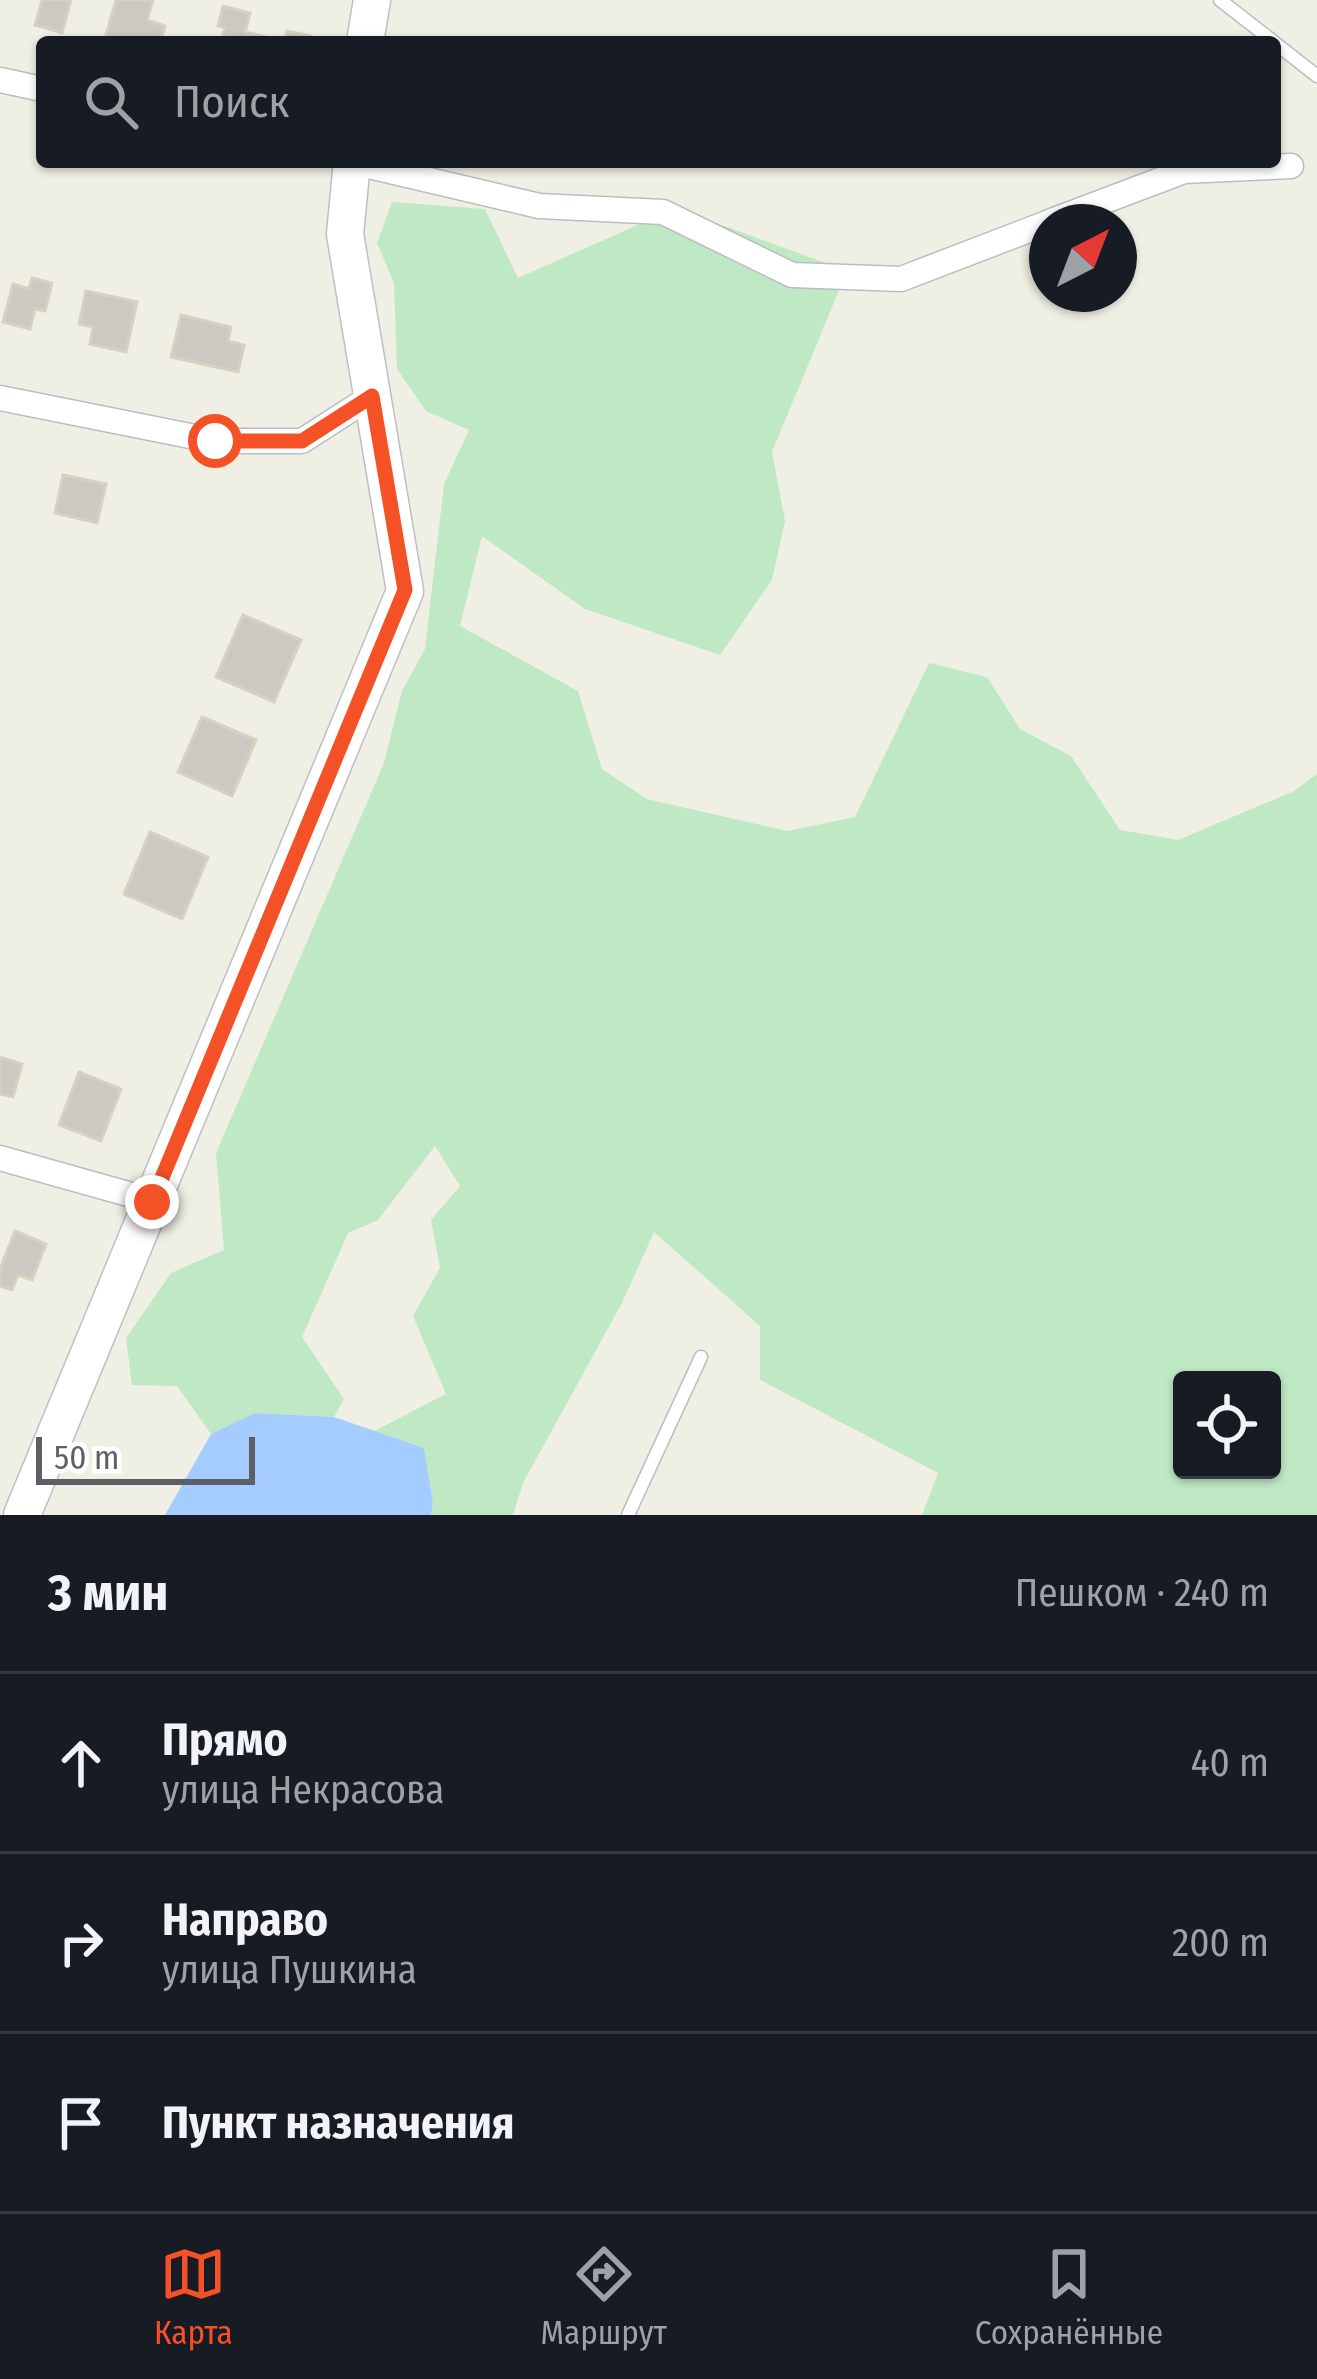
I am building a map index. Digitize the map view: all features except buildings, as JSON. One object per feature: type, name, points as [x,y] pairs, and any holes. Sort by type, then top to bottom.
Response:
[{"type":"street","points":[[366,36],[372,0]]},
{"type":"street","points":[[0,80],[36,88]]},
{"type":"street","points":[[1281,167],[1292,166]]},
{"type":"street","points":[[22,1515],[405,590],[345,234],[351,168]]},
{"type":"street","points":[[378,168],[539,206],[663,212],[792,275],[901,279],[1029,229]]},
{"type":"street","points":[[1096,204],[1184,171],[1249,168]]},
{"type":"street","points":[[0,398],[215,441],[302,441],[372,396]]},
{"type":"street","points":[[0,1158],[152,1202]]},
{"type":"lane","points":[[1220,0],[1265,36]]},
{"type":"lane","points":[[1281,48],[1317,76]]},
{"type":"lane","points":[[628,1515],[701,1357]]},
{"type":"green space","points":[[392,202],[485,209],[518,278],[640,224],[725,226],[847,271],[772,452],[785,521],[772,580],[720,655],[585,609],[482,536],[460,626],[578,691],[602,769],[647,799],[787,831],[855,817],[929,663],[987,677],[1020,729],[1071,756],[1120,830],[1178,840],[1294,791],[1317,774],[1317,1515],[922,1515],[938,1473],[760,1380],[760,1326],[654,1232],[622,1303],[523,1483],[513,1515],[431,1515],[424,1448],[374,1431],[446,1394],[413,1316],[440,1268],[431,1220],[460,1186],[435,1146],[378,1220],[348,1233],[302,1337],[344,1399],[334,1417],[256,1413],[211,1434],[177,1386],[132,1385],[126,1338],[171,1273],[224,1250],[216,1153],[384,763],[402,691],[425,649],[444,484],[469,430],[426,411],[397,369],[394,283],[377,243]]},
{"type":"water","points":[[255,1413],[334,1417],[424,1448],[431,1515],[165,1515],[211,1434]]},
{"type":"route","points":[[152,1202],[405,590],[372,396],[302,441],[215,441]]}]
